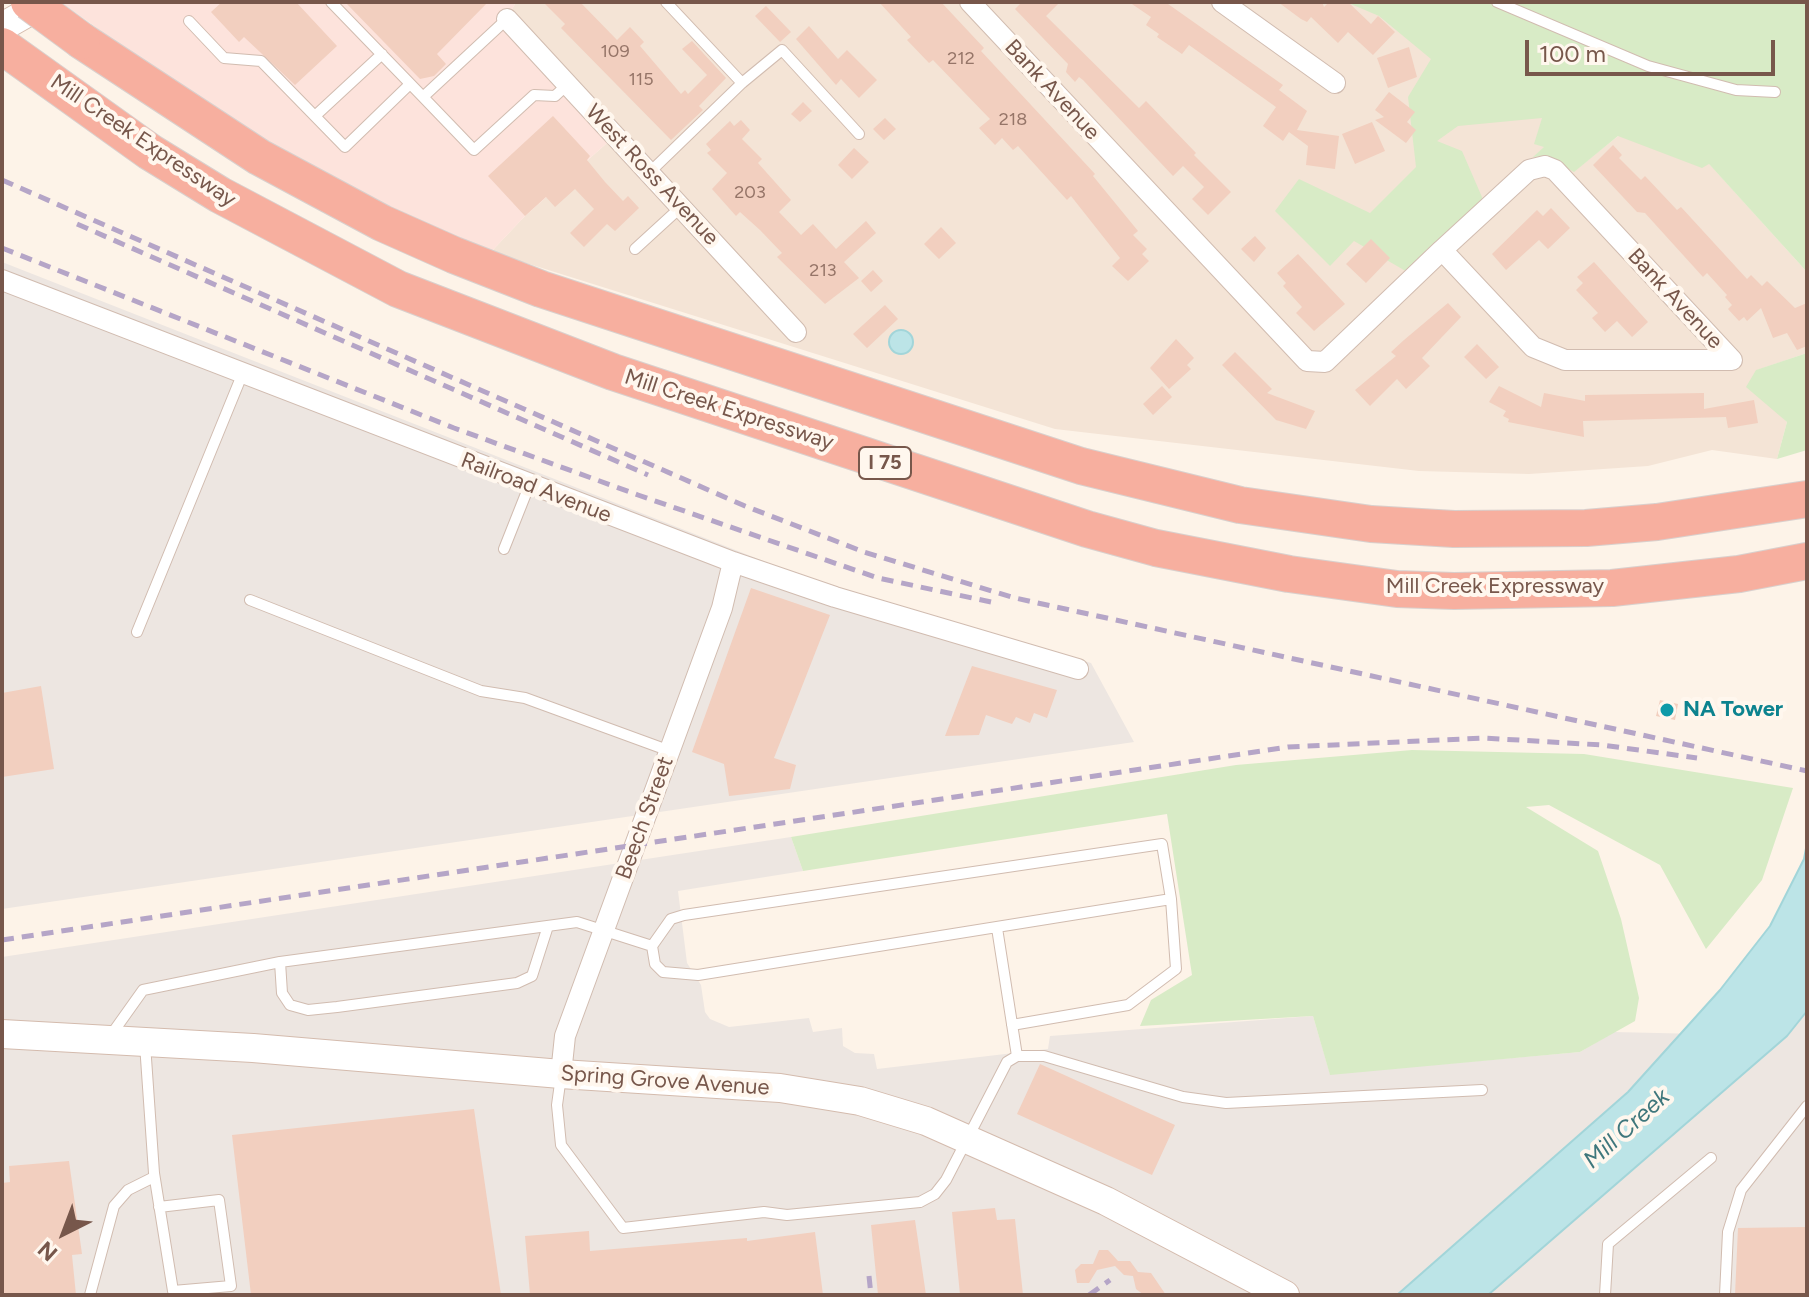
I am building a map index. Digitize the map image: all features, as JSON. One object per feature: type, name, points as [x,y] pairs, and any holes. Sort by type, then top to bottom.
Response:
[{"type":"highway","points":[[29,2],[82,41],[259,157],[382,223],[454,255],[541,289],[1081,466],[1240,505],[1371,524],[1454,529],[1586,528],[1657,522],[1807,499]]},
{"type":"highway","name":"Mill Creek Expressway","points":[[2,46],[150,152],[220,195],[398,289],[613,372],[1087,529],[1233,565],[1344,583],[1426,590],[1556,592],[1612,588],[1739,574],[1807,561]]},
{"type":"main road","points":[[2,27],[46,2]]},
{"type":"main road","name":"Spring Grove Avenue","points":[[2,1034],[794,1090],[860,1101],[926,1121],[1106,1201],[1285,1295]]},
{"type":"street","points":[[1222,2],[1335,83]]},
{"type":"street","name":"Bank Avenue","points":[[982,6],[1307,361],[1325,362],[1442,250],[1529,170],[1545,166],[1555,170],[1732,360],[1565,360],[1548,356],[1533,347],[1442,250]]},
{"type":"street","name":"West Ross Avenue","points":[[510,8],[568,84],[796,332]]},
{"type":"street","name":"Railroad Avenue","points":[[2,280],[529,486],[733,562],[849,601],[1078,669]]},
{"type":"street","name":"Beech Street","points":[[561,1074],[565,1036],[722,608],[733,562]]},
{"type":"lane","points":[[331,2],[474,150],[534,95],[555,96],[568,84]]},
{"type":"lane","points":[[666,2],[742,83]]},
{"type":"lane","points":[[1497,2],[1648,66],[1736,90],[1775,92]]},
{"type":"lane","points":[[423,97],[510,8]]},
{"type":"lane","points":[[189,21],[224,58],[261,61],[345,147],[410,84]]},
{"type":"lane","points":[[651,171],[742,83],[782,50],[859,134]]},
{"type":"lane","points":[[315,116],[382,54]]},
{"type":"lane","points":[[635,249],[682,206]]},
{"type":"lane","points":[[137,632],[242,375]]},
{"type":"lane","points":[[504,549],[529,486]]},
{"type":"lane","points":[[250,600],[481,691],[525,698],[670,751]]},
{"type":"lane","points":[[1012,1025],[1128,1005],[1176,969],[1171,899],[1162,844],[684,915],[671,919],[652,946],[655,964],[663,972],[698,975],[1171,899]]},
{"type":"lane","points":[[107,1040],[143,990],[280,962],[577,922],[652,946]]},
{"type":"lane","points":[[280,962],[282,993],[290,1005],[308,1010],[517,983],[532,976],[548,926]]},
{"type":"lane","points":[[997,928],[1017,1056]]},
{"type":"lane","points":[[145,1042],[154,1177],[159,1207],[173,1291],[231,1286],[219,1200],[159,1207]]},
{"type":"lane","points":[[561,1074],[557,1105],[561,1145],[623,1228],[764,1212],[787,1215],[920,1202],[935,1194],[946,1180],[1007,1062],[1017,1056],[1044,1056],[1183,1097],[1226,1103],[1482,1090]]},
{"type":"lane","points":[[1725,1295],[1728,1232],[1741,1190],[1807,1106]]},
{"type":"lane","points":[[1794,1121],[1807,1120]]},
{"type":"lane","points":[[1605,1295],[1608,1244],[1711,1158]]},
{"type":"lane","points":[[90,1295],[114,1206],[128,1190],[154,1177]]},
{"type":"shaded area","points":[[61,2],[516,2],[507,19],[616,135],[525,216],[491,252],[337,183],[210,110]]},
{"type":"shaded area","points":[[516,2],[1436,2],[1608,88],[1534,157],[1546,155],[1574,171],[1622,133],[1703,157],[1807,272],[1807,353],[1757,370],[1751,382],[1787,422],[1777,459],[1712,450],[1648,466],[1529,474],[1419,471],[1055,429],[491,252],[525,216],[616,135],[507,19]]},
{"type":"shaded area","points":[[2,262],[799,575],[1091,663],[1134,742],[2,909]]},
{"type":"shaded area","points":[[791,837],[803,871],[678,891],[687,963],[701,985],[705,1012],[710,1019],[729,1027],[809,1018],[813,1032],[842,1028],[843,1046],[855,1053],[874,1054],[877,1069],[1048,1049],[1050,1036],[1313,1016],[1330,1074],[1580,1052],[1614,1032],[1787,1036],[1807,1011],[1807,1295],[2,1295],[2,957]]},
{"type":"green space","points":[[1346,2],[1807,2],[1807,272],[1709,164],[1702,168],[1618,136],[1574,172],[1546,156],[1533,157],[1544,147],[1534,144],[1542,118],[1458,126],[1437,141],[1462,151],[1485,204],[1409,273],[1354,241],[1330,266],[1275,211],[1299,179],[1370,213],[1416,167],[1408,97],[1431,59],[1379,16]]},
{"type":"green space","points":[[1807,353],[1807,450],[1777,459],[1787,422],[1746,387],[1756,370]]},
{"type":"green space","points":[[1412,750],[1584,754],[1793,788],[1762,880],[1706,949],[1660,865],[1549,805],[1526,807],[1598,851],[1621,919],[1639,998],[1635,1021],[1580,1052],[1330,1075],[1313,1016],[1140,1026],[1151,1000],[1192,975],[1167,814],[803,871],[791,837],[1236,765]]},
{"type":"water","points":[[901,330],[909,334],[913,342],[909,350],[901,354],[893,350],[889,342],[893,334]]},
{"type":"water","name":"Mill Creek","points":[[1807,843],[1807,1011],[1787,1036],[1488,1295],[1397,1295],[1628,1092],[1720,990],[1770,926],[1804,859]]},
{"type":"building","points":[[222,2],[296,2],[337,46],[295,85],[244,37],[239,42],[211,12]]},
{"type":"building","points":[[345,2],[488,2],[437,54],[446,64],[434,76],[420,79]]},
{"type":"building","points":[[543,2],[580,2],[617,40],[630,27],[644,42],[640,46],[681,94],[685,90],[688,94],[707,75],[682,49],[692,41],[726,78],[699,106],[703,110],[671,140],[561,28],[565,24]]},
{"type":"building","points":[[879,2],[941,2],[984,48],[981,51],[1095,174],[1093,176],[1138,231],[1133,235],[1147,249],[1142,254],[1149,261],[1128,281],[1112,266],[1120,258],[1071,196],[1067,200],[1018,146],[1013,150],[1002,138],[995,145],[979,128],[990,119],[933,60],[929,63],[907,40],[911,37]]},
{"type":"building","points":[[1022,2],[1060,2],[1046,16],[1139,108],[1146,101],[1231,192],[1208,215],[1192,199],[1204,187],[1183,166],[1173,176],[1083,80],[1079,77],[1075,82],[1066,72],[1068,64],[1015,9]]},
{"type":"building","points":[[1129,2],[1168,4],[1283,85],[1279,90],[1307,111],[1297,130],[1339,136],[1335,169],[1306,165],[1308,146],[1289,132],[1283,141],[1263,126],[1276,107],[1189,45],[1182,54],[1157,37],[1159,34],[1146,25],[1151,17]]},
{"type":"building","points":[[1278,2],[1322,2],[1324,7],[1329,2],[1348,2],[1371,24],[1378,16],[1395,32],[1373,55],[1348,32],[1338,43],[1311,17],[1307,22]]},
{"type":"building","points":[[766,6],[791,32],[780,42],[755,16]]},
{"type":"building","points":[[809,26],[838,59],[847,50],[877,80],[859,98],[841,79],[836,85],[796,39]]},
{"type":"building","points":[[1409,47],[1417,77],[1388,88],[1377,58]]},
{"type":"building","points":[[1389,92],[1415,112],[1407,122],[1416,130],[1406,143],[1375,120],[1384,117],[1375,110]]},
{"type":"building","points":[[803,102],[812,111],[800,122],[791,114]]},
{"type":"building","points":[[553,116],[590,156],[587,160],[605,182],[623,201],[628,196],[639,208],[615,231],[607,224],[584,247],[570,233],[594,209],[575,189],[555,207],[546,197],[525,216],[488,176]]},
{"type":"building","points":[[885,118],[896,129],[884,140],[873,129]]},
{"type":"building","points":[[741,120],[750,130],[742,139],[762,159],[758,163],[791,200],[779,212],[801,235],[813,224],[836,249],[866,221],[876,233],[844,262],[859,278],[825,304],[777,257],[782,253],[760,230],[740,212],[736,216],[712,189],[727,173],[707,153],[711,150],[706,144],[730,121],[734,126]]},
{"type":"building","points":[[1372,122],[1385,151],[1355,164],[1342,134]]},
{"type":"building","points":[[1613,145],[1622,155],[1619,158],[1641,180],[1645,176],[1677,210],[1681,207],[1747,279],[1751,275],[1762,286],[1767,281],[1795,308],[1807,303],[1807,346],[1797,350],[1787,333],[1773,338],[1761,308],[1747,321],[1744,317],[1739,321],[1728,309],[1732,305],[1725,297],[1727,295],[1707,273],[1703,277],[1645,213],[1637,212],[1593,165]]},
{"type":"building","points":[[854,148],[869,162],[852,179],[838,165]]},
{"type":"building","points":[[1551,208],[1570,228],[1548,249],[1539,240],[1506,270],[1492,254],[1537,210],[1543,216]]},
{"type":"building","points":[[941,227],[956,243],[939,259],[924,244]]},
{"type":"building","points":[[1255,236],[1266,248],[1254,262],[1241,249]]},
{"type":"building","points":[[1371,239],[1390,258],[1366,283],[1346,264]]},
{"type":"building","points":[[1298,254],[1345,304],[1314,331],[1296,313],[1302,307],[1283,286],[1286,283],[1277,273]]},
{"type":"building","points":[[1594,262],[1648,322],[1632,337],[1617,321],[1605,332],[1592,318],[1598,313],[1576,290],[1583,283],[1577,277]]},
{"type":"building","points":[[873,270],[883,281],[871,292],[861,281]]},
{"type":"building","points":[[1448,303],[1461,317],[1422,358],[1430,366],[1406,389],[1397,379],[1370,406],[1355,390],[1396,356],[1391,352]]},
{"type":"building","points":[[885,305],[898,319],[867,348],[853,334]]},
{"type":"building","points":[[1176,339],[1194,358],[1187,365],[1191,369],[1169,389],[1150,368]]},
{"type":"building","points":[[1477,344],[1499,367],[1486,379],[1464,357]]},
{"type":"building","points":[[1235,352],[1272,389],[1267,393],[1315,411],[1306,429],[1276,420],[1222,365]]},
{"type":"building","points":[[1162,386],[1172,397],[1153,415],[1143,404]]},
{"type":"building","points":[[1499,386],[1541,407],[1544,393],[1585,401],[1585,395],[1704,393],[1704,409],[1754,400],[1758,423],[1728,428],[1726,417],[1583,421],[1584,437],[1508,422],[1509,419],[1503,416],[1506,411],[1489,402]]},
{"type":"building","points":[[751,588],[830,615],[774,758],[796,765],[790,789],[729,796],[724,764],[692,752]]},
{"type":"building","points":[[972,666],[1057,690],[1047,718],[1034,713],[1030,723],[1016,717],[1012,724],[986,715],[979,735],[945,736]]},
{"type":"building","points":[[41,686],[54,769],[2,777],[2,693]]},
{"type":"building","name":"NA Tower","points":[[1660,700],[1678,704],[1675,720],[1656,716]]},
{"type":"building","points":[[1040,1064],[1175,1125],[1152,1175],[1017,1114]]},
{"type":"building","points":[[474,1109],[501,1295],[251,1295],[232,1135]]},
{"type":"building","points":[[69,1161],[82,1254],[72,1255],[76,1295],[2,1295],[2,1183],[10,1182],[9,1166]]},
{"type":"building","points":[[995,1208],[997,1220],[1015,1219],[1023,1295],[960,1295],[952,1212]]},
{"type":"building","points":[[915,1220],[926,1295],[878,1295],[871,1225]]},
{"type":"building","points":[[1807,1227],[1807,1295],[1735,1295],[1738,1228]]},
{"type":"building","points":[[589,1231],[590,1251],[747,1238],[747,1241],[815,1232],[823,1295],[530,1295],[525,1236]]},
{"type":"building","points":[[1099,1250],[1108,1250],[1118,1261],[1130,1261],[1138,1272],[1151,1273],[1166,1295],[1144,1295],[1136,1289],[1133,1276],[1124,1275],[1115,1266],[1097,1270],[1089,1283],[1077,1283],[1075,1270],[1081,1264],[1093,1264]]},
{"type":"railway","points":[[2,180],[745,506],[864,552],[1015,598],[1807,771]]},
{"type":"railway","points":[[77,224],[648,475]]},
{"type":"railway","points":[[2,248],[454,428],[638,495],[878,578],[991,602]]},
{"type":"railway","points":[[2,940],[1288,747],[1484,738],[1602,745],[1697,758]]},
{"type":"railway","points":[[869,1276],[871,1295]]},
{"type":"railway","points":[[1089,1295],[1110,1280]]},
{"type":"place","name":"NA Tower","points":[[1667,710]]}]
